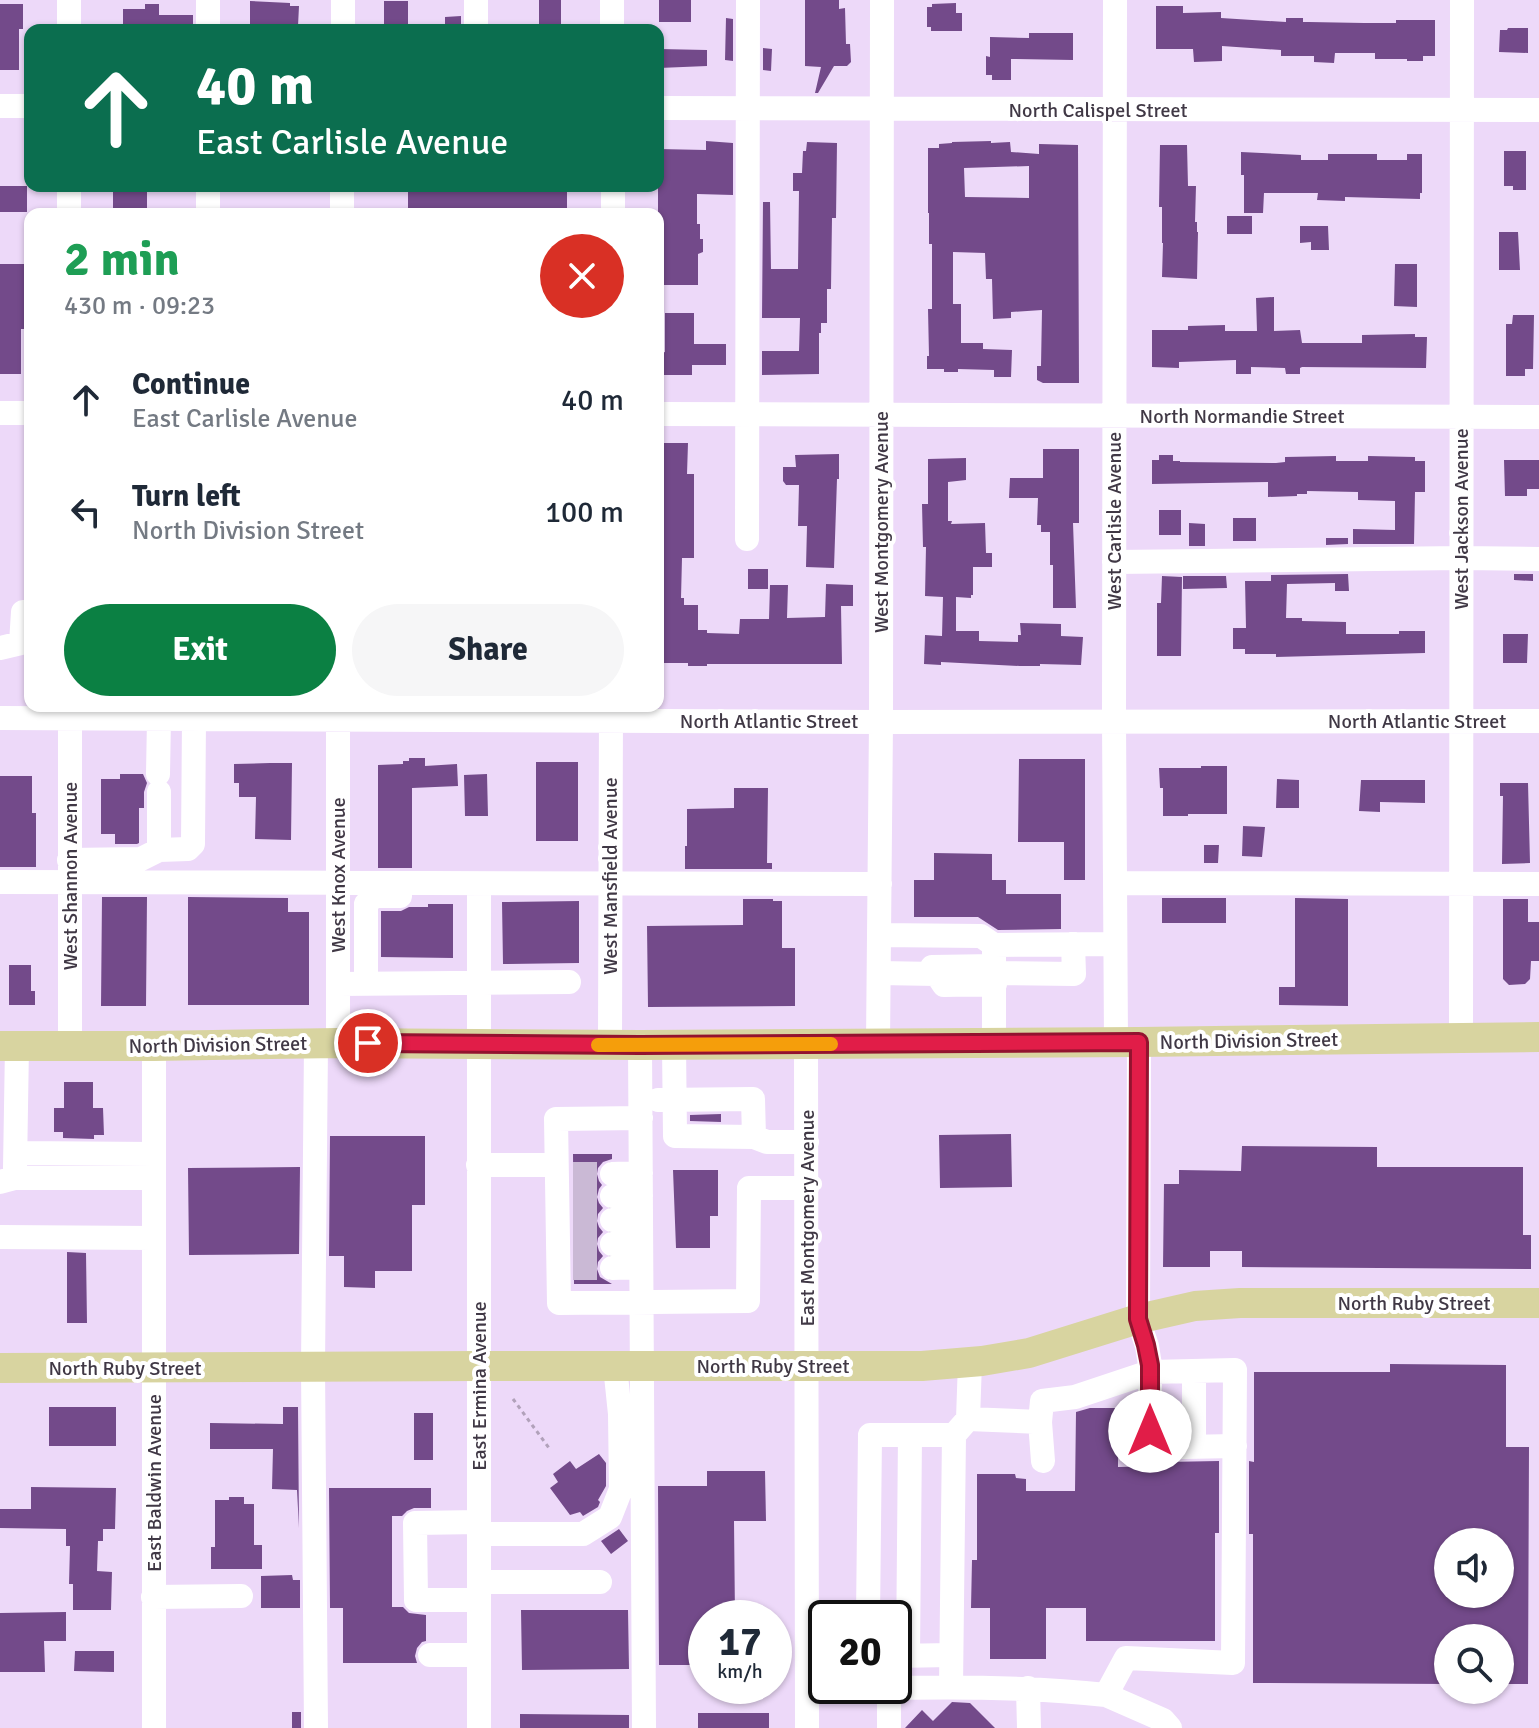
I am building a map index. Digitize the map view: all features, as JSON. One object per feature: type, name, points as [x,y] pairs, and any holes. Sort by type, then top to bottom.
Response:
[{"type":"main road","name":"North Division Street","points":[[8,1046],[674,1045],[1539,1037]]},
{"type":"main road","name":"North Ruby Street","points":[[0,1368],[922,1366],[1029,1353],[1138,1319],[1195,1306],[1240,1303],[1539,1303]]},
{"type":"street","points":[[69,0],[69,24]]},
{"type":"street","points":[[208,0],[208,24]]},
{"type":"street","points":[[343,0],[343,24]]},
{"type":"street","points":[[476,0],[476,24]]},
{"type":"street","points":[[612,0],[612,24]]},
{"type":"street","points":[[747,539],[748,0]]},
{"type":"street","name":"West Montgomery Avenue","points":[[878,1043],[882,0]]},
{"type":"street","name":"West Carlisle Avenue","points":[[1115,0],[1115,944],[1127,1042],[1138,1319],[1150,1372],[1150,1431]]},
{"type":"street","name":"West Jackson Avenue","points":[[1461,1038],[1462,0]]},
{"type":"street","points":[[0,106],[24,106]]},
{"type":"street","name":"North Calispel Street","points":[[664,108],[1539,110]]},
{"type":"street","points":[[0,413],[24,413]]},
{"type":"street","name":"North Normandie Street","points":[[664,414],[1539,417]]},
{"type":"street","points":[[1114,562],[1539,559]]},
{"type":"street","points":[[0,648],[21,643],[23,612]]},
{"type":"street","name":"North Atlantic Street","points":[[0,718],[70,712],[194,719],[338,712],[611,713],[881,722],[1539,721]]},
{"type":"street","name":"West Shannon Avenue","points":[[70,712],[70,1046]]},
{"type":"street","name":"West Knox Avenue","points":[[316,1728],[313,1367],[327,1044],[338,984],[338,712]]},
{"type":"street","name":"West Mansfield Avenue","points":[[610,1045],[611,713]]},
{"type":"street","points":[[159,719],[159,850]]},
{"type":"street","points":[[0,882],[141,859],[159,850],[188,849],[193,844],[194,832],[194,719]]},
{"type":"street","points":[[69,871],[479,890]]},
{"type":"street","points":[[1115,883],[1539,884]]},
{"type":"street","points":[[366,983],[366,904],[374,896],[610,884],[880,884]]},
{"type":"street","name":"East Ermina Avenue","points":[[479,890],[479,1728]]},
{"type":"street","points":[[879,935],[981,936],[994,967],[994,1043]]},
{"type":"street","points":[[879,973],[937,974],[932,967],[994,967],[1073,944],[1115,944]]},
{"type":"street","points":[[338,984],[569,982]]},
{"type":"street","name":"East Montgomery Avenue","points":[[806,1044],[807,1728]]},
{"type":"street","points":[[600,1582],[479,1591],[416,1600],[415,1523],[583,1534],[610,1517],[621,1489],[620,1414],[642,1302],[640,1045]]},
{"type":"street","points":[[674,1045],[683,1100],[675,1136],[807,1142]]},
{"type":"street","points":[[8,1046],[16,1153],[8,1180],[154,1166]]},
{"type":"street","name":"East Baldwin Avenue","points":[[154,1046],[154,1728]]},
{"type":"street","points":[[745,1137],[753,1099],[683,1100],[641,1110],[556,1119],[565,1215],[559,1303],[748,1301],[749,1188],[807,1188]]},
{"type":"street","points":[[16,1153],[154,1166]]},
{"type":"street","points":[[478,1165],[565,1215]]},
{"type":"street","points":[[612,1220],[641,1220]]},
{"type":"street","points":[[612,1220],[641,1220]]},
{"type":"street","points":[[612,1220],[641,1220]]},
{"type":"street","points":[[0,1237],[154,1238]]},
{"type":"street","points":[[951,1687],[961,1427],[970,1362]]},
{"type":"street","points":[[628,1366],[644,1728]]},
{"type":"street","points":[[1043,1461],[1042,1401],[1075,1397],[1150,1372],[1235,1370],[1233,1663],[1126,1658],[1106,1695]]},
{"type":"street","points":[[1194,1371],[1194,1447]]},
{"type":"street","points":[[868,1600],[870,1435],[910,1435],[961,1427],[1040,1422]]},
{"type":"street","points":[[903,1600],[910,1435]]},
{"type":"street","points":[[1132,1448],[1235,1446]]},
{"type":"street","points":[[153,1597],[241,1596]]},
{"type":"street","points":[[430,1655],[479,1655]]},
{"type":"street","points":[[912,1656],[951,1655]]},
{"type":"street","points":[[912,1688],[1028,1688],[1106,1695],[1163,1720],[1170,1728]]},
{"type":"street","points":[[1028,1688],[1029,1728]]},
{"type":"street","points":[[889,1704],[889,1728]]},
{"type":"path","points":[[513,1399],[549,1448]]},
{"type":"building","points":[[539,0],[561,0],[561,24],[539,24]]},
{"type":"building","points":[[659,0],[691,0],[691,22],[659,22]]},
{"type":"building","points":[[805,0],[839,0],[839,9],[845,8],[846,44],[850,44],[851,62],[847,66],[834,66],[818,93],[815,93],[821,67],[805,66]]},
{"type":"building","points":[[250,1],[299,6],[298,24],[250,24]]},
{"type":"building","points":[[384,1],[408,1],[408,24],[384,24]]},
{"type":"building","points":[[956,3],[956,13],[962,13],[962,31],[931,31],[931,27],[927,27],[927,7]]},
{"type":"building","points":[[0,4],[23,4],[23,29],[19,29],[19,70],[0,70]]},
{"type":"building","points":[[145,4],[159,4],[159,15],[193,15],[193,24],[123,24],[123,9],[145,9]]},
{"type":"building","points":[[1156,6],[1183,6],[1183,13],[1221,12],[1221,18],[1286,22],[1286,18],[1303,18],[1303,22],[1364,23],[1435,20],[1435,56],[1423,56],[1423,61],[1407,61],[1375,59],[1375,53],[1335,53],[1334,63],[1314,62],[1314,56],[1281,56],[1281,50],[1222,46],[1222,61],[1194,62],[1193,49],[1156,49]]},
{"type":"building","points":[[461,16],[461,24],[445,24],[445,17]]},
{"type":"building","points":[[726,18],[733,19],[733,61],[725,60]]},
{"type":"building","points":[[1528,28],[1528,53],[1499,52],[1500,30]]},
{"type":"building","points":[[1029,33],[1073,33],[1073,60],[1011,59],[1011,80],[992,80],[992,75],[986,75],[990,37],[1029,38]]},
{"type":"building","points":[[763,48],[772,49],[771,71],[763,70]]},
{"type":"building","points":[[664,49],[707,50],[707,66],[664,68]]},
{"type":"building","points":[[706,141],[733,143],[733,195],[697,194],[697,224],[700,224],[700,239],[703,239],[703,252],[698,254],[698,285],[664,285],[664,208],[658,208],[658,192],[664,192],[664,149],[706,150]]},
{"type":"building","points":[[807,142],[837,143],[831,289],[827,289],[827,323],[821,323],[819,333],[819,374],[762,375],[762,351],[799,351],[800,318],[762,318],[763,202],[770,202],[771,269],[798,269],[799,191],[793,191],[793,173],[802,173],[803,151],[806,151]]},
{"type":"building","points":[[1010,142],[1011,152],[1039,154],[1039,144],[1078,145],[1079,383],[1043,383],[1037,380],[1037,366],[1041,366],[1042,310],[1011,312],[1011,318],[993,319],[992,279],[986,279],[985,253],[953,252],[953,304],[961,304],[961,343],[983,343],[983,349],[1012,350],[1011,377],[994,377],[994,370],[958,369],[958,372],[944,372],[944,369],[927,369],[928,309],[932,309],[928,148],[939,148],[939,144]],"holes":[[[1029,166],[1029,198],[965,197],[964,168]]]},
{"type":"building","points":[[1160,145],[1187,145],[1188,186],[1196,186],[1197,279],[1162,277]]},
{"type":"building","points":[[1504,151],[1526,151],[1526,190],[1504,186]]},
{"type":"building","points":[[1241,152],[1301,155],[1301,160],[1328,160],[1328,154],[1377,154],[1377,160],[1407,160],[1407,154],[1422,154],[1422,193],[1420,199],[1345,197],[1345,201],[1317,200],[1318,193],[1264,193],[1263,213],[1244,213]]},
{"type":"building","points":[[0,186],[24,186],[27,208],[24,212],[0,212]]},
{"type":"building","points":[[113,192],[147,192],[147,208],[113,208]]},
{"type":"building","points":[[408,192],[567,192],[567,208],[408,208]]},
{"type":"building","points":[[1227,216],[1252,216],[1252,234],[1227,234]]},
{"type":"building","points":[[1300,226],[1328,226],[1329,250],[1311,250],[1311,242],[1300,243]]},
{"type":"building","points":[[1499,232],[1518,232],[1520,270],[1499,270]]},
{"type":"building","points":[[0,264],[24,264],[21,374],[0,374]]},
{"type":"building","points":[[1395,264],[1417,264],[1417,307],[1394,306]]},
{"type":"building","points":[[1274,297],[1274,331],[1300,330],[1302,343],[1362,343],[1362,335],[1415,334],[1415,337],[1427,337],[1426,368],[1302,367],[1300,374],[1286,374],[1285,368],[1251,367],[1251,374],[1236,374],[1236,360],[1179,362],[1179,368],[1152,367],[1152,330],[1188,330],[1188,326],[1225,325],[1225,331],[1257,331],[1256,298]]},
{"type":"building","points":[[665,313],[694,313],[694,344],[726,344],[726,365],[692,365],[692,375],[664,375]]},
{"type":"building","points":[[1513,315],[1534,315],[1533,369],[1525,369],[1525,376],[1506,376],[1506,324],[1512,324]]},
{"type":"building","points":[[664,443],[688,443],[687,474],[694,474],[694,558],[682,558],[681,598],[684,598],[684,605],[698,605],[698,630],[739,634],[740,619],[769,619],[770,585],[788,585],[787,618],[825,617],[826,584],[853,585],[853,606],[841,606],[842,664],[688,666],[688,663],[664,663]]},
{"type":"building","points":[[1043,449],[1079,449],[1079,523],[1073,523],[1076,608],[1053,608],[1050,532],[1041,532],[1041,525],[1037,525],[1038,498],[1009,498],[1010,478],[1043,478]]},
{"type":"building","points":[[839,454],[834,568],[806,567],[807,526],[798,526],[799,485],[786,485],[783,467],[796,467],[795,455]]},
{"type":"building","points":[[1159,455],[1173,455],[1173,461],[1180,462],[1276,463],[1285,462],[1285,457],[1336,456],[1336,461],[1368,461],[1368,456],[1415,457],[1415,461],[1425,461],[1425,492],[1415,492],[1414,544],[1353,544],[1353,529],[1395,530],[1395,501],[1358,500],[1358,492],[1307,491],[1307,494],[1297,496],[1268,497],[1268,482],[1152,484],[1152,460],[1159,460]]},
{"type":"building","points":[[966,458],[966,480],[948,482],[948,521],[952,521],[951,524],[985,523],[986,553],[992,553],[992,567],[973,567],[973,595],[971,598],[956,597],[956,631],[979,631],[979,641],[1018,642],[1020,623],[1061,624],[1061,636],[1083,637],[1081,665],[924,664],[925,635],[942,636],[943,597],[925,596],[926,547],[923,547],[922,504],[928,504],[928,459]]},
{"type":"building","points":[[1504,460],[1539,460],[1539,489],[1527,489],[1527,496],[1505,496]]},
{"type":"building","points":[[1159,510],[1181,510],[1181,535],[1159,535]]},
{"type":"building","points":[[1233,518],[1256,518],[1256,541],[1233,541]]},
{"type":"building","points":[[1189,523],[1205,524],[1205,546],[1189,546]]},
{"type":"building","points":[[1326,538],[1348,538],[1348,544],[1326,545]]},
{"type":"building","points":[[748,569],[768,569],[768,589],[748,589]]},
{"type":"building","points":[[1348,574],[1349,591],[1335,591],[1335,583],[1287,584],[1286,618],[1346,622],[1346,634],[1425,631],[1425,653],[1276,657],[1276,654],[1245,654],[1245,649],[1233,649],[1233,628],[1246,628],[1245,581],[1271,581],[1271,575]]},
{"type":"building","points":[[1514,574],[1533,574],[1533,581],[1514,580]]},
{"type":"building","points":[[1162,576],[1182,577],[1181,656],[1157,656],[1157,603],[1161,603]]},
{"type":"building","points":[[1183,576],[1226,576],[1227,588],[1183,589]]},
{"type":"building","points":[[1503,634],[1528,634],[1527,663],[1503,663]]},
{"type":"building","points":[[409,758],[425,758],[425,766],[457,764],[458,786],[412,788],[412,868],[378,868],[378,765],[403,764]]},
{"type":"building","points":[[1019,759],[1085,759],[1085,880],[1064,880],[1064,842],[1018,842]]},
{"type":"building","points":[[536,762],[578,762],[578,841],[536,841]]},
{"type":"building","points":[[292,763],[291,840],[255,839],[256,797],[239,797],[239,783],[234,783],[234,764]]},
{"type":"building","points":[[1227,766],[1227,814],[1163,816],[1159,768]]},
{"type":"building","points":[[120,774],[143,774],[147,783],[144,808],[139,808],[137,844],[115,844],[115,834],[101,834],[101,779],[120,779]]},
{"type":"building","points":[[487,774],[488,816],[465,816],[464,775]]},
{"type":"building","points":[[0,776],[32,776],[36,867],[0,867]]},
{"type":"building","points":[[1277,779],[1299,780],[1299,808],[1276,808]]},
{"type":"building","points":[[1361,780],[1425,780],[1425,803],[1380,802],[1380,812],[1359,811]]},
{"type":"building","points":[[1500,783],[1528,783],[1530,863],[1502,864],[1503,796],[1500,796]]},
{"type":"building","points":[[734,788],[768,788],[767,863],[772,863],[772,869],[685,869],[687,809],[734,808]]},
{"type":"building","points":[[1243,826],[1265,827],[1262,857],[1242,856]]},
{"type":"building","points":[[1204,845],[1219,845],[1218,863],[1204,863]]},
{"type":"building","points":[[934,853],[992,854],[992,880],[1006,880],[1006,894],[1061,894],[1061,929],[998,930],[978,917],[914,917],[914,880],[934,880]]},
{"type":"building","points":[[102,897],[147,897],[146,1006],[101,1006]]},
{"type":"building","points":[[188,897],[288,898],[288,912],[309,912],[309,1005],[188,1005]]},
{"type":"building","points":[[1162,898],[1226,898],[1226,923],[1162,923]]},
{"type":"building","points":[[1295,898],[1348,899],[1348,1006],[1279,1005],[1279,987],[1295,987]]},
{"type":"building","points":[[743,899],[782,901],[782,948],[795,948],[795,1006],[648,1007],[647,926],[743,925]]},
{"type":"building","points":[[1503,899],[1528,899],[1528,922],[1539,922],[1539,961],[1531,961],[1530,979],[1525,984],[1509,985],[1503,979]]},
{"type":"building","points":[[579,901],[579,963],[503,964],[502,902]]},
{"type":"building","points":[[428,904],[453,904],[453,958],[381,957],[381,911],[428,907]]},
{"type":"building","points":[[9,965],[31,965],[31,991],[35,991],[35,1005],[9,1005]]},
{"type":"building","points":[[64,1082],[93,1082],[93,1108],[103,1108],[104,1135],[94,1135],[94,1139],[63,1138],[63,1132],[54,1132],[54,1108],[64,1108]]},
{"type":"building","points":[[721,1114],[721,1122],[690,1121],[690,1115]]},
{"type":"building","points":[[1011,1134],[1012,1187],[940,1188],[939,1135]]},
{"type":"building","points":[[330,1136],[425,1136],[425,1205],[412,1205],[412,1271],[375,1271],[375,1288],[344,1287],[344,1256],[329,1256]]},
{"type":"building","points":[[1242,1146],[1377,1147],[1377,1167],[1523,1167],[1523,1235],[1531,1235],[1531,1269],[1242,1267],[1242,1251],[1210,1251],[1210,1267],[1163,1267],[1164,1184],[1179,1184],[1179,1170],[1241,1171]]},
{"type":"building","points":[[573,1154],[612,1154],[612,1159],[603,1162],[597,1174],[602,1185],[597,1197],[603,1208],[597,1221],[603,1232],[597,1244],[603,1256],[597,1269],[600,1277],[612,1284],[574,1284]]},
{"type":"building","points":[[300,1167],[299,1254],[189,1255],[188,1168]]},
{"type":"building","points":[[673,1170],[718,1170],[718,1216],[710,1216],[710,1248],[676,1248]]},
{"type":"building","points":[[67,1252],[86,1253],[87,1323],[67,1323]]},
{"type":"building","points":[[1390,1364],[1506,1365],[1506,1447],[1529,1447],[1528,1684],[1514,1684],[1514,1624],[1434,1624],[1434,1684],[1253,1683],[1253,1534],[1249,1534],[1249,1461],[1254,1462],[1254,1372],[1390,1372]]},
{"type":"building","points":[[49,1407],[116,1407],[116,1446],[49,1446]]},
{"type":"building","points":[[283,1407],[298,1407],[299,1528],[297,1490],[272,1489],[273,1449],[210,1449],[210,1423],[283,1424]]},
{"type":"building","points":[[1090,1408],[1133,1408],[1133,1430],[1118,1430],[1118,1467],[1219,1461],[1215,1641],[1086,1641],[1086,1608],[1046,1608],[1046,1659],[990,1659],[990,1608],[971,1608],[972,1560],[977,1560],[977,1474],[1015,1474],[1016,1478],[1026,1479],[1026,1491],[1075,1491],[1076,1412]]},
{"type":"building","points":[[414,1413],[433,1413],[433,1460],[414,1460]]},
{"type":"building","points":[[599,1454],[606,1463],[606,1486],[598,1500],[598,1507],[583,1516],[580,1512],[570,1515],[550,1488],[558,1482],[553,1474],[570,1461],[576,1469]]},
{"type":"building","points":[[707,1471],[765,1471],[766,1521],[734,1521],[735,1600],[688,1600],[688,1665],[659,1665],[658,1486],[707,1486]]},
{"type":"building","points":[[31,1487],[116,1488],[115,1529],[103,1529],[103,1541],[98,1541],[97,1571],[112,1572],[111,1610],[73,1610],[73,1584],[69,1584],[70,1546],[66,1546],[66,1529],[0,1528],[0,1509],[31,1509]]},
{"type":"building","points":[[329,1488],[431,1488],[431,1508],[414,1508],[402,1516],[392,1516],[392,1607],[403,1607],[409,1613],[426,1615],[426,1641],[417,1648],[417,1663],[343,1663],[343,1608],[330,1608]]},
{"type":"building","points":[[229,1497],[244,1497],[244,1504],[254,1504],[254,1545],[262,1545],[262,1569],[211,1569],[211,1547],[215,1547],[215,1500],[229,1500]]},
{"type":"building","points":[[619,1529],[628,1541],[611,1554],[601,1541]]},
{"type":"building","points":[[292,1575],[293,1580],[300,1580],[300,1608],[261,1608],[261,1576]]},
{"type":"building","points":[[521,1610],[628,1610],[629,1669],[522,1670]]},
{"type":"building","points":[[66,1612],[66,1641],[44,1641],[45,1672],[0,1672],[0,1613]]},
{"type":"building","points":[[75,1651],[114,1651],[114,1672],[74,1671]]},
{"type":"building","points":[[952,1702],[970,1703],[995,1728],[905,1728],[922,1710],[933,1721]]},
{"type":"building","points":[[292,1712],[301,1712],[301,1728],[292,1728]]},
{"type":"building","points":[[698,1713],[769,1713],[769,1728],[698,1728]]},
{"type":"building","points":[[520,1714],[629,1715],[629,1728],[520,1728]]},
{"type":"tunnel","points":[[573,1174],[612,1174]]},
{"type":"tunnel","points":[[573,1196],[612,1196]]},
{"type":"tunnel","points":[[573,1220],[612,1220]]},
{"type":"tunnel","points":[[573,1244],[612,1244]]},
{"type":"tunnel","points":[[573,1268],[612,1268]]},
{"type":"slow traffic","points":[[598,1045],[831,1044]]},
{"type":"route","points":[[368,1043],[1139,1042],[1138,1319],[1150,1365],[1150,1431]]}]
